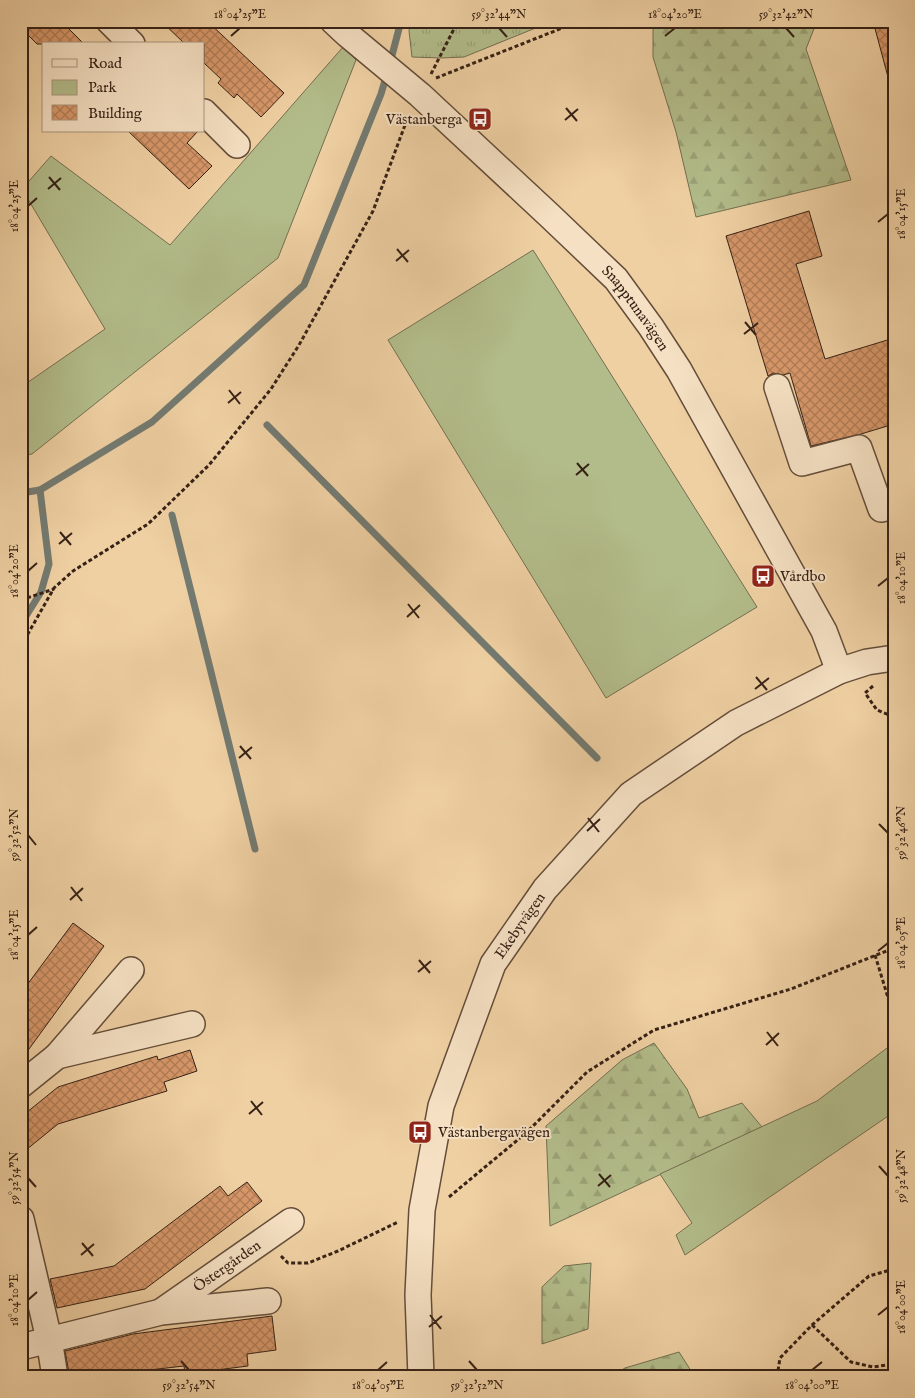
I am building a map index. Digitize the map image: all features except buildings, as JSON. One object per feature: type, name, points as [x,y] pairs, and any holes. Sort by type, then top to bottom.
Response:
[{"type":"street","points":[[109,21],[130,42]]},
{"type":"street","name":"Snapptunavägen","points":[[340,28],[420,95],[616,279],[679,370],[824,631],[840,671]]},
{"type":"street","points":[[205,113],[237,145]]},
{"type":"street","points":[[777,387],[802,464],[859,448],[881,509],[894,506]]},
{"type":"street","name":"Ekebyvägen","points":[[421,1377],[418,1295],[422,1210],[441,1106],[493,964],[544,889],[631,794],[736,723],[840,671],[867,662],[894,658]]},
{"type":"street","points":[[21,1085],[57,1056],[132,970]]},
{"type":"street","points":[[57,1056],[192,1024]]},
{"type":"street","points":[[21,1219],[49,1339],[55,1377]]},
{"type":"street","name":"Östergården","points":[[161,1312],[291,1221]]},
{"type":"street","name":"Östergården","points":[[21,1347],[161,1312],[268,1301]]},
{"type":"path","points":[[420,95],[458,21]]},
{"type":"path","points":[[21,646],[54,588],[73,571],[148,524],[209,465],[271,389],[299,345],[374,211],[413,103],[436,77],[580,21]]},
{"type":"path","points":[[21,600],[54,588]]},
{"type":"path","points":[[422,1210],[452,1196],[519,1140],[587,1072],[654,1030],[791,989],[894,948]]},
{"type":"path","points":[[875,955],[889,1001],[894,1011]]},
{"type":"path","points":[[266,1239],[288,1262],[308,1263],[338,1251],[401,1220],[401,1230]]},
{"type":"path","points":[[777,1377],[780,1358],[812,1325],[869,1276],[894,1269]]},
{"type":"path","points":[[812,1325],[852,1362],[873,1367],[894,1364]]},
{"type":"green space","points":[[411,21],[553,21],[464,57],[441,58],[412,57],[409,31]]},
{"type":"green space","points":[[653,21],[817,21],[806,49],[851,180],[696,217],[676,132],[653,57]]},
{"type":"green space","points":[[343,47],[356,60],[278,258],[32,454],[21,456],[21,387],[105,329],[22,189],[51,156],[170,245]]},
{"type":"green space","points":[[533,250],[757,607],[606,698],[388,340]]},
{"type":"green space","points":[[654,1043],[687,1089],[699,1118],[742,1103],[762,1127],[550,1226],[546,1126],[622,1060]]},
{"type":"green space","points":[[887,1048],[894,1056],[894,1112],[685,1255],[676,1235],[692,1223],[660,1174],[817,1101]]},
{"type":"green space","points":[[591,1263],[588,1329],[542,1344],[542,1287],[564,1266]]},
{"type":"green space","points":[[679,1352],[695,1377],[610,1377],[625,1368]]},
{"type":"waterway","points":[[390,63],[401,21]]},
{"type":"waterway","points":[[21,493],[40,490],[152,422],[304,285],[381,94],[387,74]]},
{"type":"waterway","points":[[267,425],[597,758]]},
{"type":"waterway","points":[[21,624],[41,592],[49,564],[40,490]]},
{"type":"waterway","points":[[172,515],[255,849]]},
{"type":"place","name":"Västanberga","points":[[480,119]]},
{"type":"place","name":"Vårdbo","points":[[763,576]]},
{"type":"place","name":"Västanbergavägen","points":[[420,1132]]}]
